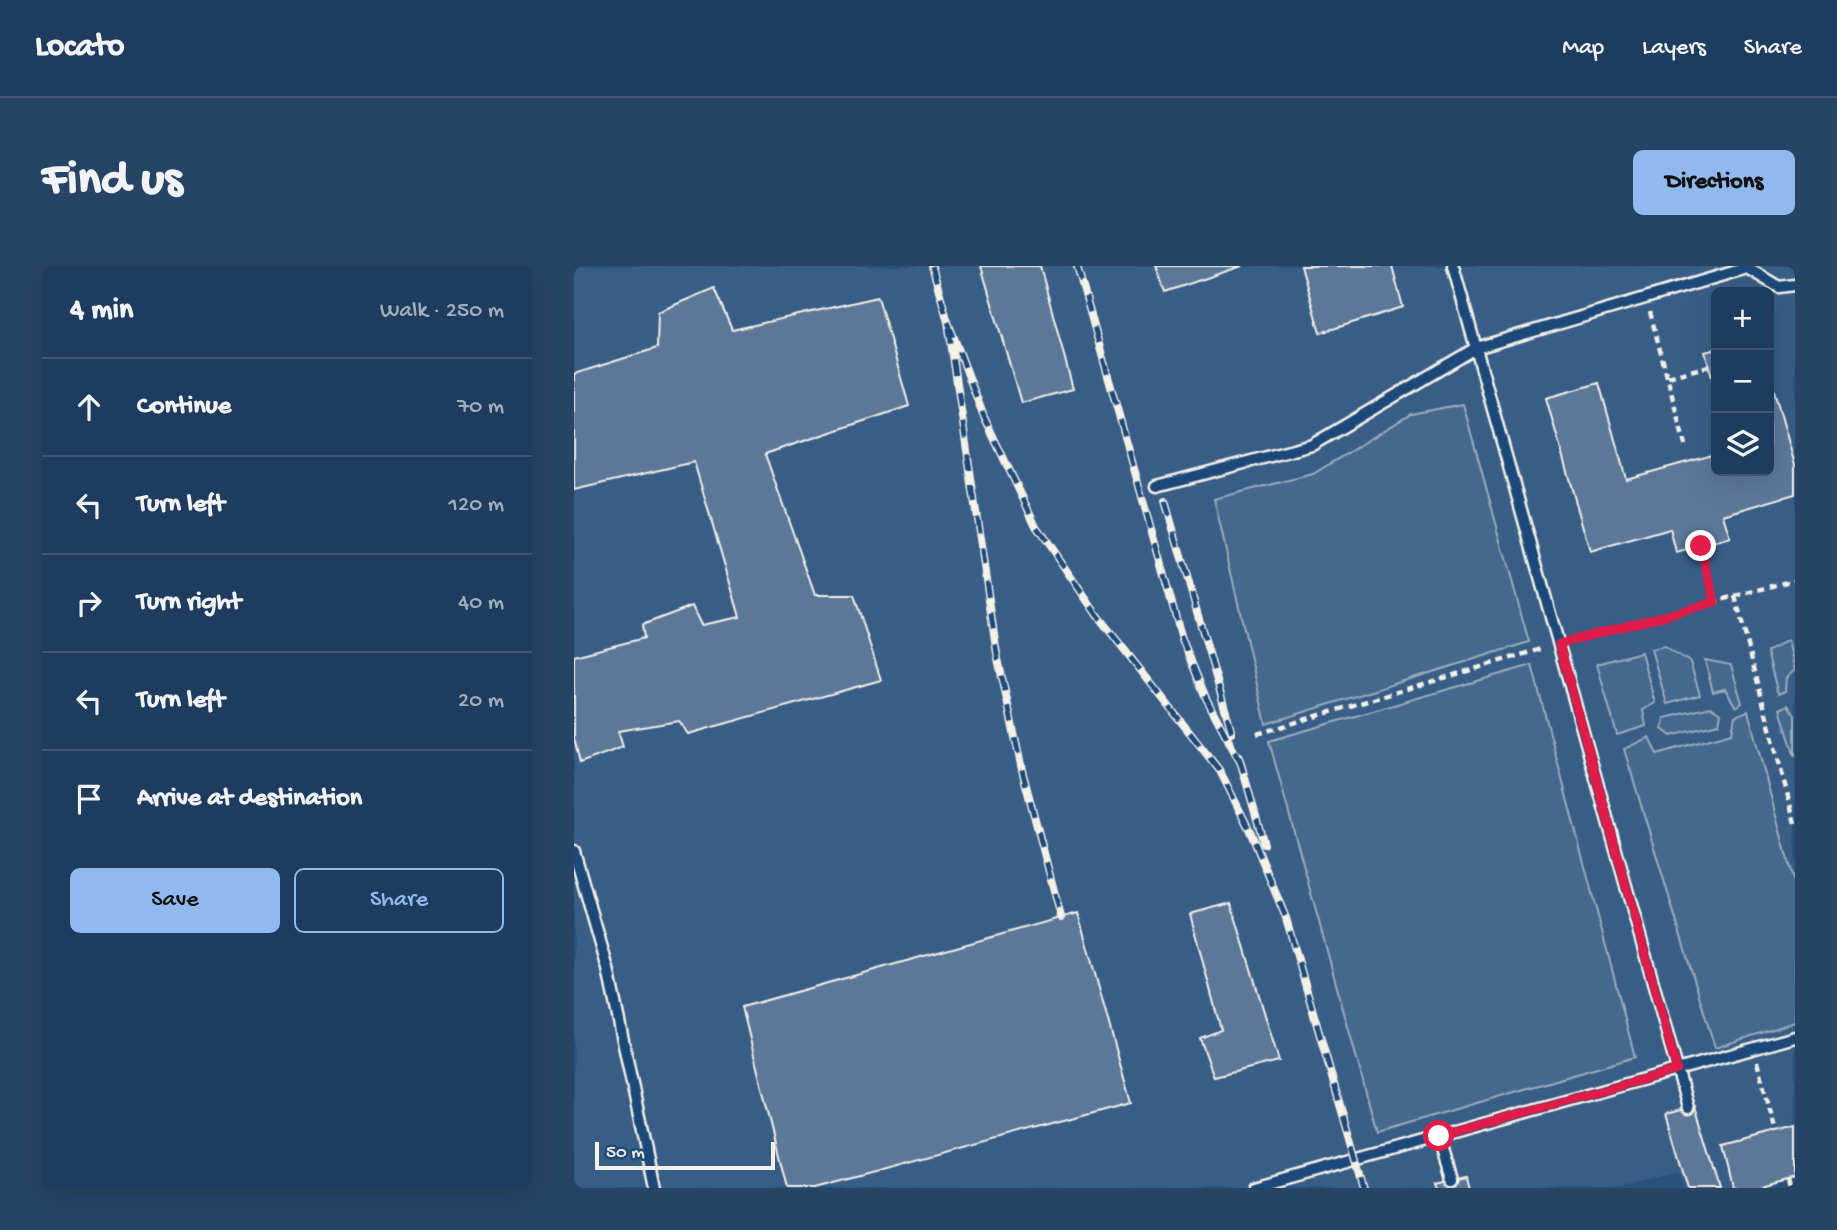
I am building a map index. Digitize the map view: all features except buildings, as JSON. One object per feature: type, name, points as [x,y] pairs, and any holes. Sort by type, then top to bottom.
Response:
[{"type":"lane","points":[[1453,266],[1688,1108]]},
{"type":"lane","points":[[1157,486],[1312,445],[1476,348],[1747,268],[1779,287],[1795,285]]},
{"type":"lane","points":[[574,851],[608,969],[654,1188]]},
{"type":"lane","points":[[1254,1188],[1795,1037]]},
{"type":"lane","points":[[1439,1136],[1452,1179]]},
{"type":"path","points":[[1647,298],[1685,444]]},
{"type":"path","points":[[1668,377],[1709,366]]},
{"type":"path","points":[[1701,546],[1715,602]]},
{"type":"path","points":[[1257,734],[1529,652],[1795,580]]},
{"type":"path","points":[[1735,596],[1795,823]]},
{"type":"path","points":[[1754,1049],[1776,1132]]},
{"type":"path","points":[[1788,1179],[1790,1188]]},
{"type":"shaded area","points":[[574,266],[1795,266],[1795,1177],[1754,1188],[1684,1188],[1678,1171],[1620,1188],[574,1188]]},
{"type":"shaded area","points":[[1463,404],[1529,642],[1266,724],[1214,499],[1313,474],[1411,414]]},
{"type":"shaded area","points":[[1788,640],[1795,670],[1786,678],[1785,691],[1778,694],[1767,652]]},
{"type":"shaded area","points":[[1664,646],[1690,662],[1700,695],[1667,704],[1651,649]]},
{"type":"shaded area","points":[[1641,652],[1655,703],[1643,710],[1646,726],[1617,735],[1597,664]]},
{"type":"shaded area","points":[[1705,660],[1731,665],[1742,703],[1736,707],[1725,689],[1713,692]]},
{"type":"shaded area","points":[[1532,665],[1635,1057],[1377,1132],[1269,741]]},
{"type":"shaded area","points":[[1788,705],[1795,715],[1795,757],[1780,709]]},
{"type":"shaded area","points":[[1711,707],[1721,713],[1719,724],[1671,736],[1662,729],[1664,718]]},
{"type":"shaded area","points":[[1748,711],[1795,887],[1795,1022],[1715,1048],[1624,749],[1649,737],[1657,754],[1732,733],[1735,716]]},
{"type":"railway","points":[[932,266],[948,322],[997,654],[1022,770],[1061,917]]},
{"type":"railway","points":[[1077,266],[1182,639],[1206,698],[1241,764]]},
{"type":"railway","points":[[948,322],[984,417],[1036,526],[1097,615],[1220,771],[1250,831],[1286,918],[1364,1188]]},
{"type":"railway","points":[[1165,501],[1232,733]]},
{"type":"railway","points":[[1239,757],[1264,844]]},
{"type":"route","points":[[1439,1136],[1677,1070],[1559,644],[1715,602],[1701,546]]}]
